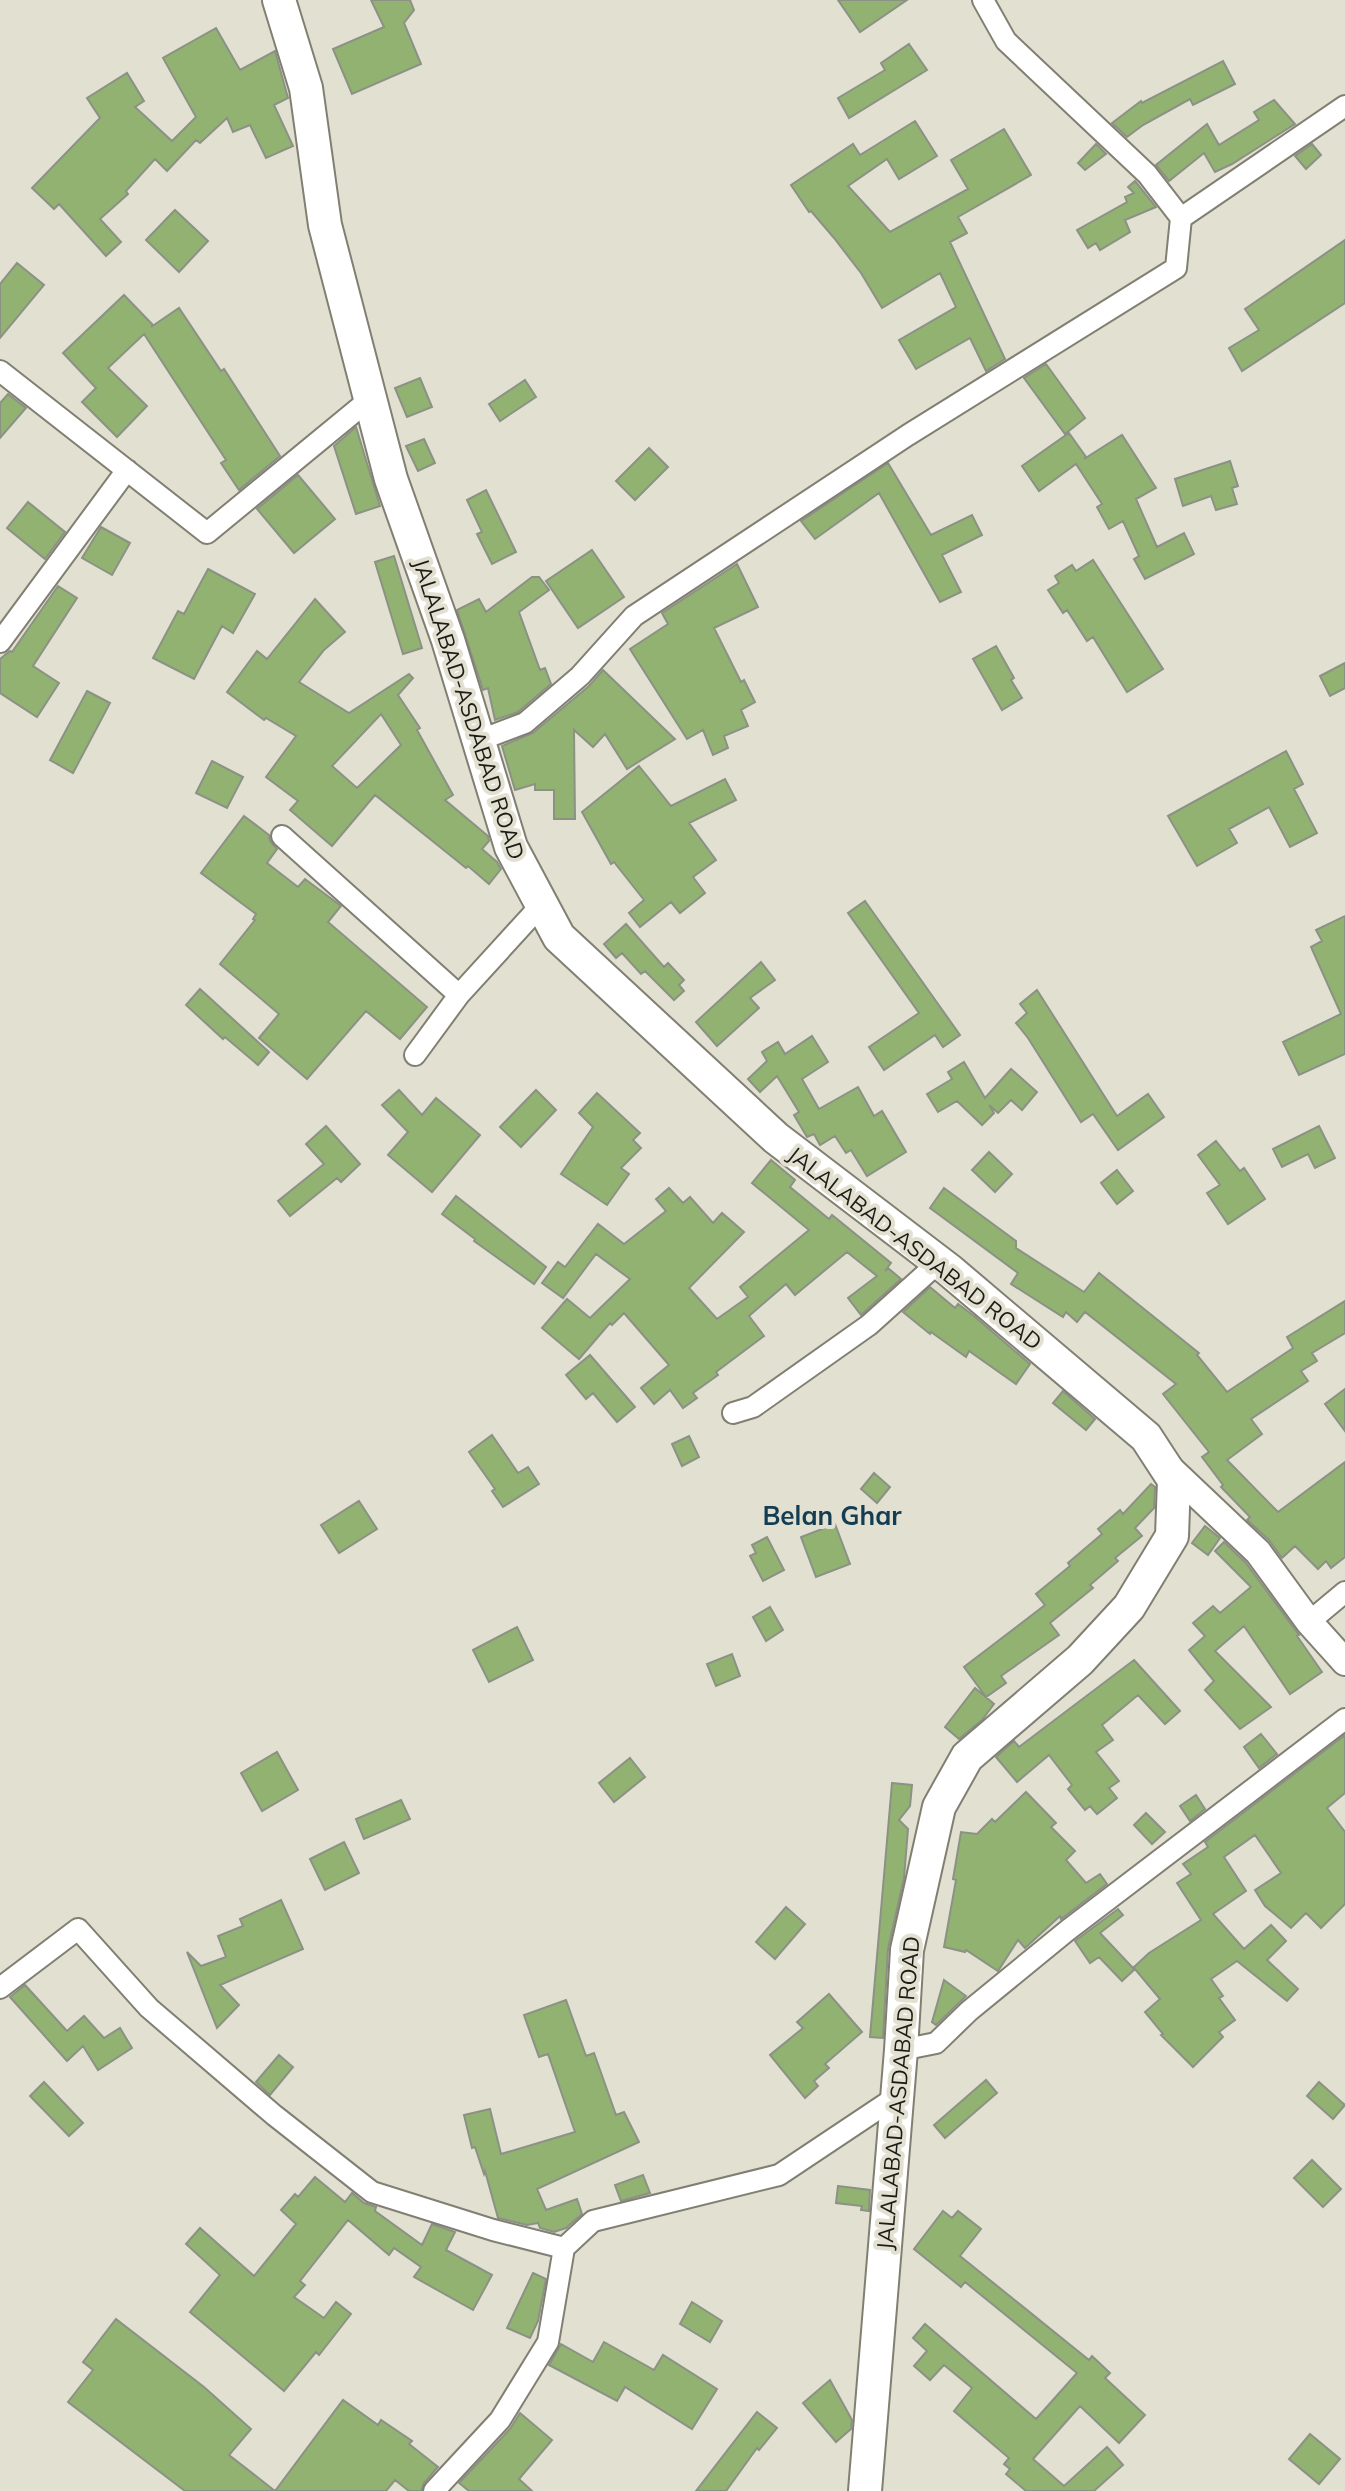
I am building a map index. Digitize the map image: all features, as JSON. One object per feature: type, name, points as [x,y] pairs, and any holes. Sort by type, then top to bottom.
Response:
[{"type":"main road","name":"JALALABAD-ASDABAD ROAD","points":[[279,0],[306,88],[325,225],[391,479],[448,640],[511,847],[559,937],[776,1138],[939,1262],[1146,1437],[1174,1480],[1172,1536],[1129,1607],[1080,1660],[967,1757],[939,1807],[907,1950],[865,2491]]},
{"type":"street","points":[[480,740],[525,723],[580,676],[634,616],[908,435],[1176,268],[1181,218],[1142,168],[1006,41],[983,0]]},
{"type":"street","points":[[1181,218],[1345,106]]},
{"type":"street","points":[[0,371],[207,533],[370,399]]},
{"type":"street","points":[[0,642],[127,470]]},
{"type":"street","points":[[282,836],[459,995]]},
{"type":"street","points":[[415,1055],[459,995],[542,904]]},
{"type":"street","points":[[733,1413],[753,1407],[869,1325],[939,1262]]},
{"type":"street","points":[[1161,1460],[1258,1552],[1309,1622],[1345,1662]]},
{"type":"street","points":[[1309,1622],[1345,1592]]},
{"type":"street","points":[[901,2050],[936,2043],[969,2011],[1068,1930],[1345,1719]]},
{"type":"street","points":[[0,1988],[78,1929],[149,2008],[274,2115],[372,2192],[493,2230],[564,2248]]},
{"type":"street","points":[[434,2491],[500,2420],[548,2342],[564,2248],[593,2221],[779,2175],[896,2097]]},
{"type":"building","points":[[371,0],[410,0],[414,10],[404,23],[421,64],[352,94],[333,49],[384,27]]},
{"type":"building","points":[[838,0],[907,0],[860,32]]},
{"type":"building","points":[[216,28],[240,70],[275,51],[288,98],[274,105],[293,146],[266,158],[250,125],[233,132],[227,118],[200,143],[196,140],[167,171],[155,159],[126,191],[128,194],[100,219],[121,242],[106,256],[59,204],[54,209],[32,188],[100,118],[87,98],[127,73],[144,101],[135,107],[172,141],[196,117],[163,58]]},
{"type":"building","points":[[909,44],[927,70],[849,118],[838,98],[885,70],[881,63]]},
{"type":"building","points":[[1223,61],[1235,84],[1193,105],[1190,99],[1127,137],[1112,123],[1141,101]]},
{"type":"building","points":[[1274,100],[1295,124],[1232,164],[1215,172],[1204,153],[1169,181],[1156,165],[1207,124],[1219,145],[1259,120],[1254,112]]},
{"type":"building","points":[[915,121],[937,156],[899,179],[887,159],[848,186],[890,232],[968,189],[951,160],[1004,129],[1031,175],[958,217],[967,233],[950,242],[1005,359],[986,371],[970,338],[916,369],[899,340],[956,307],[940,273],[882,308],[861,273],[809,212],[791,185],[853,144],[860,155]]},
{"type":"building","points":[[1096,144],[1106,154],[1085,170],[1078,163]]},
{"type":"building","points":[[1312,144],[1321,155],[1306,169],[1295,156]]},
{"type":"building","points":[[1135,181],[1156,207],[1125,220],[1130,232],[1100,250],[1096,243],[1088,248],[1077,230],[1127,202],[1125,197],[1134,193],[1128,187]]},
{"type":"building","points":[[175,210],[208,241],[179,272],[146,240]]},
{"type":"building","points":[[1345,240],[1345,303],[1242,371],[1229,348],[1259,330],[1245,309]]},
{"type":"building","points":[[17,263],[44,285],[0,338],[0,284]]},
{"type":"building","points":[[124,295],[153,325],[151,327],[179,308],[221,371],[224,369],[280,456],[239,490],[221,463],[226,460],[144,334],[108,368],[147,406],[117,437],[82,402],[96,388],[63,353]]},
{"type":"building","points":[[1046,364],[1085,418],[1065,434],[1024,378]]},
{"type":"building","points":[[420,378],[432,407],[407,417],[395,388]]},
{"type":"building","points":[[525,380],[536,397],[500,421],[489,404]]},
{"type":"building","points":[[8,394],[26,408],[0,438],[0,403]]},
{"type":"building","points":[[356,427],[380,506],[356,514],[334,446]]},
{"type":"building","points":[[1069,433],[1086,457],[1084,459],[1122,435],[1156,488],[1136,499],[1157,547],[1184,533],[1194,554],[1145,579],[1134,559],[1139,556],[1123,521],[1109,529],[1097,507],[1102,504],[1076,464],[1039,491],[1022,466]]},
{"type":"building","points":[[424,439],[435,463],[418,471],[406,446]]},
{"type":"building","points":[[649,448],[668,467],[635,500],[616,481]]},
{"type":"building","points":[[1230,461],[1238,486],[1232,488],[1237,504],[1216,510],[1211,496],[1183,506],[1175,479]]},
{"type":"building","points":[[888,463],[931,535],[972,515],[982,535],[942,555],[961,592],[940,602],[879,493],[815,539],[801,521]]},
{"type":"building","points":[[298,475],[335,519],[294,553],[257,509]]},
{"type":"building","points":[[486,490],[516,552],[492,564],[477,534],[482,532],[467,500]]},
{"type":"building","points":[[28,502],[65,532],[45,559],[7,528]]},
{"type":"building","points":[[101,527],[130,543],[112,575],[82,558]]},
{"type":"building","points":[[592,550],[624,597],[578,628],[546,581]]},
{"type":"building","points":[[394,556],[422,648],[403,654],[375,562]]},
{"type":"building","points":[[1093,560],[1163,669],[1127,692],[1093,637],[1087,641],[1067,610],[1063,613],[1048,590],[1059,583],[1055,576],[1072,565],[1076,571]]},
{"type":"building","points":[[737,564],[758,607],[714,628],[741,682],[744,680],[755,702],[741,710],[748,726],[724,736],[728,748],[713,755],[703,730],[687,739],[630,649],[668,624],[662,613]]},
{"type":"building","points":[[208,569],[255,594],[233,633],[222,626],[194,679],[153,658],[178,611],[184,614]]},
{"type":"building","points":[[532,577],[539,577],[549,590],[519,612],[540,670],[545,668],[551,684],[518,712],[495,720],[488,688],[483,690],[457,610],[479,599],[486,612]]},
{"type":"building","points":[[58,586],[77,598],[33,666],[59,683],[37,717],[0,693],[0,659],[12,652]]},
{"type":"building","points":[[315,599],[345,632],[324,650],[299,682],[349,713],[409,674],[413,678],[398,695],[420,728],[417,730],[453,795],[445,800],[488,836],[489,841],[482,849],[501,869],[489,884],[375,795],[332,846],[290,810],[298,801],[266,777],[296,736],[266,718],[264,720],[227,692],[257,651],[267,659]],"holes":[[[381,714],[401,745],[357,788],[332,766]]]},
{"type":"building","points":[[996,646],[1022,698],[1002,710],[973,659]]},
{"type":"building","points":[[1345,663],[1345,688],[1330,696],[1320,676]]},
{"type":"building","points":[[603,670],[675,739],[627,769],[605,734],[593,747],[574,730],[575,819],[554,819],[554,790],[535,790],[535,784],[515,790],[502,746],[533,733],[589,686]]},
{"type":"building","points":[[87,691],[110,703],[73,773],[50,760]]},
{"type":"building","points":[[1286,751],[1303,784],[1294,789],[1317,833],[1290,847],[1269,807],[1229,829],[1237,843],[1197,866],[1168,816]]},
{"type":"building","points":[[212,761],[243,777],[227,808],[196,793]]},
{"type":"building","points":[[639,766],[671,806],[725,779],[736,800],[689,823],[716,860],[693,877],[705,893],[680,913],[671,902],[640,927],[629,913],[644,900],[614,862],[611,864],[582,812]]},
{"type":"building","points":[[244,816],[269,835],[277,849],[267,863],[298,887],[305,879],[341,906],[328,922],[427,1007],[400,1039],[366,1011],[307,1079],[259,1038],[279,1014],[220,964],[255,920],[256,914],[201,873]]},
{"type":"building","points":[[865,901],[960,1035],[943,1047],[935,1035],[884,1070],[869,1047],[919,1013],[848,913]]},
{"type":"building","points":[[1345,916],[1345,1054],[1299,1075],[1283,1042],[1341,1014],[1311,947],[1322,941],[1316,930]]},
{"type":"building","points":[[626,924],[664,967],[668,963],[684,980],[679,985],[684,991],[674,1000],[645,971],[641,974],[622,953],[616,958],[604,944]]},
{"type":"building","points":[[761,962],[775,980],[750,998],[759,1008],[717,1046],[696,1022]]},
{"type":"building","points":[[200,989],[269,1052],[258,1065],[225,1037],[223,1039],[186,1005]]},
{"type":"building","points":[[1037,990],[1117,1116],[1148,1094],[1164,1117],[1118,1150],[1093,1114],[1081,1122],[1016,1023],[1027,1013],[1020,1004]]},
{"type":"building","points":[[812,1036],[828,1062],[802,1079],[819,1109],[858,1087],[874,1116],[882,1111],[906,1152],[867,1176],[851,1150],[846,1153],[835,1136],[820,1145],[814,1134],[807,1137],[794,1115],[799,1112],[777,1076],[760,1092],[748,1079],[767,1061],[762,1052],[778,1042],[785,1054]]},
{"type":"building","points":[[964,1062],[985,1098],[1011,1069],[1037,1092],[1022,1110],[1011,1100],[998,1113],[989,1105],[994,1113],[982,1125],[957,1101],[938,1112],[927,1094],[952,1079],[948,1072]]},
{"type":"building","points":[[399,1090],[422,1115],[436,1098],[480,1135],[432,1192],[388,1155],[408,1132],[382,1105]]},
{"type":"building","points":[[536,1090],[556,1110],[521,1147],[500,1127]]},
{"type":"building","points":[[597,1093],[640,1133],[633,1140],[641,1148],[621,1168],[629,1174],[607,1205],[561,1174],[593,1127],[579,1113]]},
{"type":"building","points":[[326,1126],[360,1164],[341,1182],[337,1178],[290,1216],[278,1201],[324,1164],[306,1144]]},
{"type":"building","points":[[1319,1126],[1335,1158],[1315,1168],[1308,1154],[1282,1167],[1273,1149]]},
{"type":"building","points":[[1216,1141],[1240,1171],[1244,1168],[1265,1199],[1228,1224],[1207,1193],[1220,1185],[1198,1155]]},
{"type":"building","points":[[989,1152],[1012,1174],[995,1192],[972,1170]]},
{"type":"building","points":[[771,1160],[795,1180],[790,1187],[829,1219],[832,1215],[891,1263],[885,1271],[888,1268],[901,1279],[861,1315],[848,1298],[877,1276],[847,1252],[795,1295],[786,1284],[749,1316],[764,1336],[716,1372],[718,1375],[693,1393],[697,1398],[683,1408],[670,1390],[654,1404],[641,1388],[669,1365],[624,1313],[612,1325],[610,1323],[579,1359],[542,1328],[567,1299],[590,1318],[630,1279],[596,1254],[563,1298],[542,1283],[558,1262],[565,1267],[598,1224],[624,1244],[666,1211],[656,1199],[669,1188],[683,1203],[690,1197],[713,1223],[722,1213],[744,1232],[689,1288],[717,1319],[748,1297],[740,1287],[809,1230],[752,1183]]},
{"type":"building","points":[[1117,1170],[1133,1191],[1117,1204],[1101,1183]]},
{"type":"building","points":[[944,1188],[1016,1241],[1016,1248],[1084,1292],[1099,1273],[1199,1353],[1197,1355],[1227,1392],[1293,1348],[1287,1337],[1345,1301],[1345,1333],[1312,1353],[1317,1361],[1301,1371],[1308,1381],[1251,1419],[1262,1434],[1227,1460],[1278,1512],[1345,1462],[1345,1557],[1331,1568],[1326,1561],[1318,1569],[1295,1546],[1282,1558],[1269,1540],[1247,1520],[1250,1517],[1221,1487],[1223,1485],[1202,1457],[1209,1452],[1163,1394],[1176,1384],[1085,1312],[1077,1322],[1066,1312],[1063,1317],[1011,1284],[1018,1273],[930,1208]]},
{"type":"building","points":[[456,1196],[546,1267],[534,1284],[442,1214]]},
{"type":"building","points":[[930,1287],[955,1308],[958,1304],[974,1316],[1030,1364],[1016,1384],[969,1351],[966,1357],[903,1312]]},
{"type":"building","points":[[590,1355],[635,1407],[617,1422],[593,1393],[586,1399],[566,1375]]},
{"type":"building","points":[[1345,1389],[1345,1431],[1325,1404]]},
{"type":"building","points":[[1063,1391],[1095,1419],[1086,1430],[1053,1403]]},
{"type":"building","points":[[492,1435],[518,1473],[528,1467],[539,1484],[503,1507],[492,1491],[495,1489],[469,1452]]},
{"type":"building","points":[[689,1436],[699,1457],[682,1466],[672,1444]]},
{"type":"building","points":[[874,1473],[890,1487],[877,1503],[861,1489]]},
{"type":"building","points":[[1151,1484],[1155,1487],[1154,1508],[1135,1528],[1142,1536],[1115,1558],[1118,1561],[1090,1585],[1093,1588],[1050,1623],[1059,1635],[1001,1676],[1006,1683],[986,1697],[964,1667],[1045,1605],[1036,1594],[1102,1534],[1098,1529],[1120,1510],[1123,1514]]},
{"type":"building","points":[[359,1501],[377,1529],[339,1553],[321,1525]]},
{"type":"building","points":[[835,1524],[850,1564],[816,1577],[801,1537]]},
{"type":"building","points":[[1205,1526],[1220,1538],[1208,1555],[1192,1543]]},
{"type":"building","points":[[767,1537],[784,1570],[763,1581],[750,1556],[756,1553],[752,1545]]},
{"type":"building","points":[[1224,1542],[1246,1563],[1322,1672],[1290,1694],[1244,1626],[1215,1651],[1271,1707],[1240,1729],[1205,1690],[1214,1681],[1189,1650],[1205,1636],[1193,1623],[1213,1606],[1220,1613],[1251,1587],[1215,1551]]},
{"type":"building","points":[[770,1607],[783,1630],[766,1641],[753,1617]]},
{"type":"building","points":[[517,1627],[533,1660],[489,1682],[473,1650]]},
{"type":"building","points":[[732,1654],[740,1676],[716,1686],[707,1664]]},
{"type":"building","points":[[1134,1660],[1180,1711],[1165,1724],[1138,1695],[1102,1725],[1113,1740],[1096,1752],[1119,1781],[1109,1788],[1117,1798],[1097,1814],[1090,1806],[1085,1810],[1068,1789],[1072,1785],[1049,1755],[1017,1782],[996,1757],[1014,1741],[1019,1747]]},
{"type":"building","points":[[975,1688],[994,1704],[982,1720],[959,1739],[945,1727]]},
{"type":"building","points":[[1261,1734],[1277,1754],[1259,1768],[1244,1747]]},
{"type":"building","points":[[1345,1735],[1345,1793],[1327,1808],[1345,1832],[1345,1904],[1321,1928],[1306,1913],[1291,1928],[1265,1906],[1255,1890],[1281,1873],[1255,1835],[1224,1857],[1246,1891],[1213,1914],[1244,1949],[1271,1925],[1286,1941],[1267,1960],[1298,1989],[1287,2001],[1237,1961],[1211,1979],[1223,1996],[1219,1998],[1235,2020],[1219,2032],[1223,2037],[1193,2067],[1161,2035],[1145,2012],[1160,1999],[1135,1969],[1122,1981],[1099,1957],[1090,1963],[1075,1941],[1118,1909],[1123,1915],[1100,1933],[1133,1968],[1149,1953],[1201,1920],[1177,1883],[1191,1874],[1183,1864],[1208,1847],[1205,1842]]},
{"type":"building","points":[[277,1752],[298,1790],[262,1811],[241,1773]]},
{"type":"building","points":[[630,1758],[645,1777],[614,1802],[599,1783]]},
{"type":"building","points":[[892,1783],[912,1785],[910,1806],[899,1820],[908,1829],[904,1878],[888,1949],[883,2038],[870,2037]]},
{"type":"building","points":[[1026,1792],[1056,1823],[1051,1827],[1075,1851],[1066,1860],[1086,1883],[1100,1874],[1107,1884],[1061,1919],[1060,1916],[1025,1948],[1018,1940],[998,1971],[966,1950],[944,1947],[956,1880],[953,1879],[961,1832],[977,1834],[992,1819],[995,1822]]},
{"type":"building","points":[[1196,1795],[1205,1809],[1190,1821],[1180,1806]]},
{"type":"building","points":[[401,1800],[410,1819],[364,1839],[356,1819]]},
{"type":"building","points":[[1146,1813],[1165,1832],[1152,1844],[1134,1825]]},
{"type":"building","points":[[344,1842],[359,1873],[325,1890],[310,1859]]},
{"type":"building","points":[[281,1900],[303,1949],[220,1985],[239,2005],[217,2028],[187,1952],[201,1966],[226,1957],[218,1936],[243,1926],[240,1919]]},
{"type":"building","points":[[786,1907],[805,1924],[775,1959],[756,1942]]},
{"type":"building","points":[[944,1980],[966,1996],[936,2025],[932,2022]]},
{"type":"building","points":[[25,1985],[67,2031],[84,2016],[104,2038],[120,2028],[132,2048],[98,2070],[83,2046],[67,2061],[10,1997]]},
{"type":"building","points":[[829,1994],[862,2032],[825,2064],[829,2068],[814,2081],[818,2086],[805,2098],[770,2055],[803,2028],[797,2022]]},
{"type":"building","points":[[566,2000],[586,2056],[594,2053],[616,2115],[624,2112],[639,2142],[537,2189],[546,2210],[577,2199],[582,2214],[566,2228],[554,2232],[540,2228],[538,2223],[527,2225],[498,2218],[485,2171],[484,2174],[475,2147],[472,2148],[464,2115],[490,2109],[501,2154],[575,2132],[548,2054],[539,2057],[524,2015]]},
{"type":"building","points":[[279,2055],[293,2067],[270,2095],[256,2082]]},
{"type":"building","points":[[986,2080],[997,2093],[945,2138],[934,2125]]},
{"type":"building","points":[[44,2082],[83,2123],[69,2136],[30,2096]]},
{"type":"building","points":[[1319,2082],[1345,2105],[1333,2119],[1307,2096]]},
{"type":"building","points":[[1312,2160],[1341,2189],[1323,2207],[1294,2178]]},
{"type":"building","points":[[643,2175],[650,2193],[621,2201],[615,2185]]},
{"type":"building","points":[[315,2177],[345,2202],[352,2193],[364,2203],[376,2207],[375,2211],[422,2245],[432,2224],[455,2232],[446,2250],[492,2275],[473,2310],[414,2277],[421,2267],[394,2248],[389,2255],[348,2220],[300,2281],[305,2285],[294,2297],[324,2318],[336,2302],[351,2314],[319,2355],[316,2352],[284,2391],[190,2312],[220,2275],[186,2244],[200,2228],[254,2276],[296,2224],[281,2210],[295,2194],[298,2197]]},
{"type":"building","points":[[838,2186],[870,2190],[869,2211],[861,2210],[862,2206],[836,2203]]},
{"type":"building","points":[[943,2211],[952,2218],[958,2211],[981,2229],[960,2256],[1089,2360],[1092,2356],[1110,2373],[1105,2378],[1145,2415],[1119,2443],[1080,2406],[1033,2459],[1064,2486],[1107,2447],[1123,2465],[1094,2491],[1026,2491],[1006,2474],[1010,2469],[1004,2464],[1009,2458],[954,2411],[972,2388],[944,2365],[930,2380],[914,2366],[927,2351],[913,2338],[925,2324],[1036,2419],[1077,2373],[965,2282],[961,2287],[914,2249]]},
{"type":"building","points":[[533,2273],[546,2279],[538,2321],[530,2338],[507,2328]]},
{"type":"building","points":[[692,2302],[722,2321],[710,2342],[680,2324]]},
{"type":"building","points":[[116,2319],[204,2387],[251,2429],[229,2455],[275,2491],[185,2491],[68,2402],[93,2370],[83,2362]]},
{"type":"building","points":[[604,2342],[654,2370],[663,2355],[717,2389],[692,2429],[625,2387],[617,2401],[549,2365],[561,2344],[593,2362]]},
{"type":"building","points":[[830,2380],[852,2420],[851,2429],[836,2442],[803,2403]]},
{"type":"building","points":[[343,2400],[378,2425],[381,2420],[412,2441],[409,2444],[438,2467],[421,2491],[409,2491],[395,2480],[386,2491],[275,2491]]},
{"type":"building","points":[[757,2412],[777,2428],[759,2450],[757,2448],[726,2491],[696,2491]]},
{"type":"building","points":[[520,2413],[552,2440],[519,2479],[532,2491],[469,2491],[459,2483],[510,2429]]},
{"type":"building","points":[[1310,2434],[1340,2459],[1319,2484],[1289,2459]]},
{"type":"district","name":"Belan Ghar","points":[[832,1515]]}]
